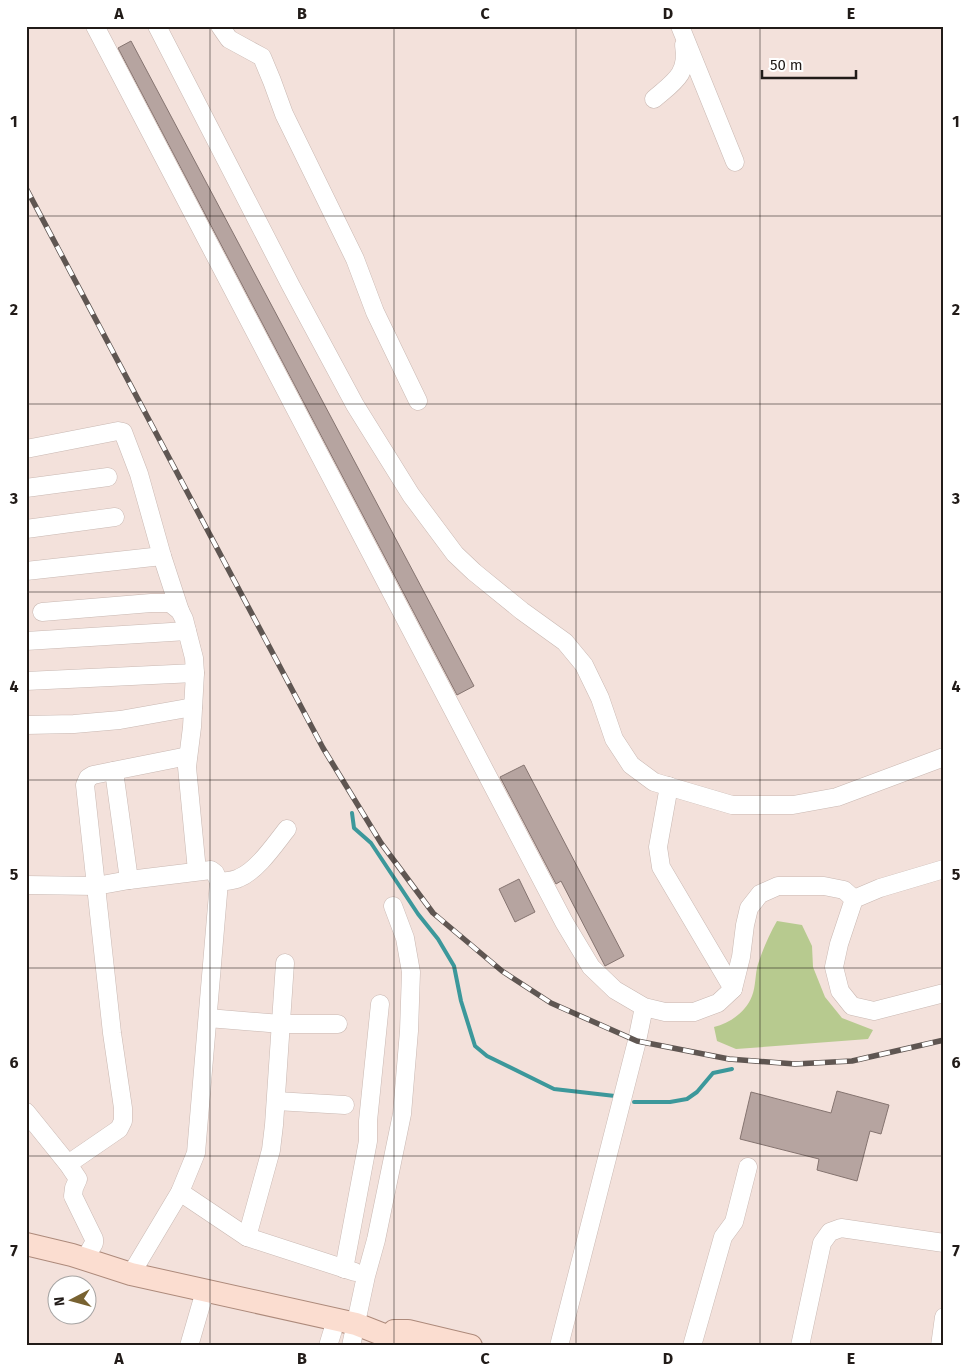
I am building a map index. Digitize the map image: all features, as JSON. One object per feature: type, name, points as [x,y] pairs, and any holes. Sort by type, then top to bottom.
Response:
[{"type":"main road","points":[[27,1239],[131,1274],[205,1291],[412,1346]]},
{"type":"main road","points":[[354,1330],[408,1332],[471,1346]]},
{"type":"street","points":[[95,26],[564,922],[592,967],[615,990],[644,1007],[665,1012],[694,1012],[718,1003],[733,989],[741,957],[749,908],[760,894],[778,886],[824,886],[844,890],[854,899]]},
{"type":"street","points":[[158,26],[291,286],[346,388],[412,495],[455,554],[522,611],[565,642],[584,665],[600,698],[614,739],[631,765],[654,782],[732,805],[793,805],[837,797],[944,758]]},
{"type":"street","points":[[220,26],[229,39],[262,58],[284,114],[355,259],[375,312],[418,402]]},
{"type":"street","points":[[654,99],[678,79],[686,59],[681,28]]},
{"type":"street","points":[[681,28],[735,162]]},
{"type":"street","points":[[26,449],[118,431],[123,432],[139,474],[162,556],[184,619],[194,658],[193,707],[187,767],[197,871]]},
{"type":"street","points":[[26,488],[108,477]]},
{"type":"street","points":[[26,529],[115,517]]},
{"type":"street","points":[[26,571],[162,556]]},
{"type":"street","points":[[42,612],[151,603],[170,603],[180,610]]},
{"type":"street","points":[[26,640],[187,632]]},
{"type":"street","points":[[26,681],[194,673]]},
{"type":"street","points":[[26,725],[74,724],[120,720],[193,707]]},
{"type":"street","points":[[68,1164],[119,1129],[123,1108],[112,1033],[85,785],[88,778],[93,775],[188,756]]},
{"type":"street","points":[[114,771],[129,880]]},
{"type":"street","points":[[669,786],[658,847],[661,867],[733,989]]},
{"type":"street","points":[[219,882],[240,878],[249,872],[287,829]]},
{"type":"street","points":[[944,869],[880,888],[854,899],[839,944],[834,968],[840,991],[852,1006],[874,1011],[944,993]]},
{"type":"street","points":[[26,885],[96,886],[211,870],[218,877],[196,1153],[180,1192],[131,1274]]},
{"type":"street","points":[[328,1346],[354,1330],[376,1240],[402,1114],[411,996],[410,958],[406,938],[393,906]]},
{"type":"street","points":[[247,1236],[271,1150],[285,963]]},
{"type":"street","points":[[344,1269],[368,1141],[368,1122],[380,1004]]},
{"type":"street","points":[[559,1346],[644,1007]]},
{"type":"street","points":[[208,1018],[281,1024],[338,1024]]},
{"type":"street","points":[[276,1101],[345,1105]]},
{"type":"street","points":[[26,1112],[78,1179],[73,1196],[94,1238],[94,1243],[85,1259]]},
{"type":"street","points":[[692,1346],[723,1237],[734,1222],[748,1167]]},
{"type":"street","points":[[180,1192],[234,1230],[247,1236],[366,1276]]},
{"type":"street","points":[[800,1346],[822,1243],[830,1232],[841,1228],[944,1243]]},
{"type":"street","points":[[188,1346],[205,1291]]},
{"type":"street","points":[[942,1340],[944,1317]]},
{"type":"green space","points":[[777,921],[802,925],[812,946],[813,967],[825,997],[842,1018],[873,1030],[868,1039],[736,1049],[717,1041],[714,1027],[726,1023],[742,1012],[752,996],[758,964],[766,942]]},
{"type":"building","points":[[131,41],[474,686],[457,695],[118,48]]},
{"type":"building","points":[[524,765],[624,956],[605,966],[561,881],[556,884],[500,777]]},
{"type":"building","points":[[519,879],[535,912],[515,922],[499,889]]},
{"type":"building","points":[[837,1091],[889,1105],[881,1134],[870,1131],[857,1181],[817,1170],[819,1159],[740,1139],[751,1092],[831,1113]]},
{"type":"waterway","points":[[352,813],[354,828],[371,843],[418,914],[438,939],[454,966],[461,1001],[475,1046],[487,1056],[554,1089],[615,1096]]},
{"type":"waterway","points":[[634,1102],[670,1102],[687,1099],[697,1092],[713,1073],[732,1069]]},
{"type":"railway","points":[[26,188],[323,748],[381,843],[433,913],[502,971],[551,1003],[637,1041],[729,1059],[795,1064],[852,1061],[944,1040]]}]
